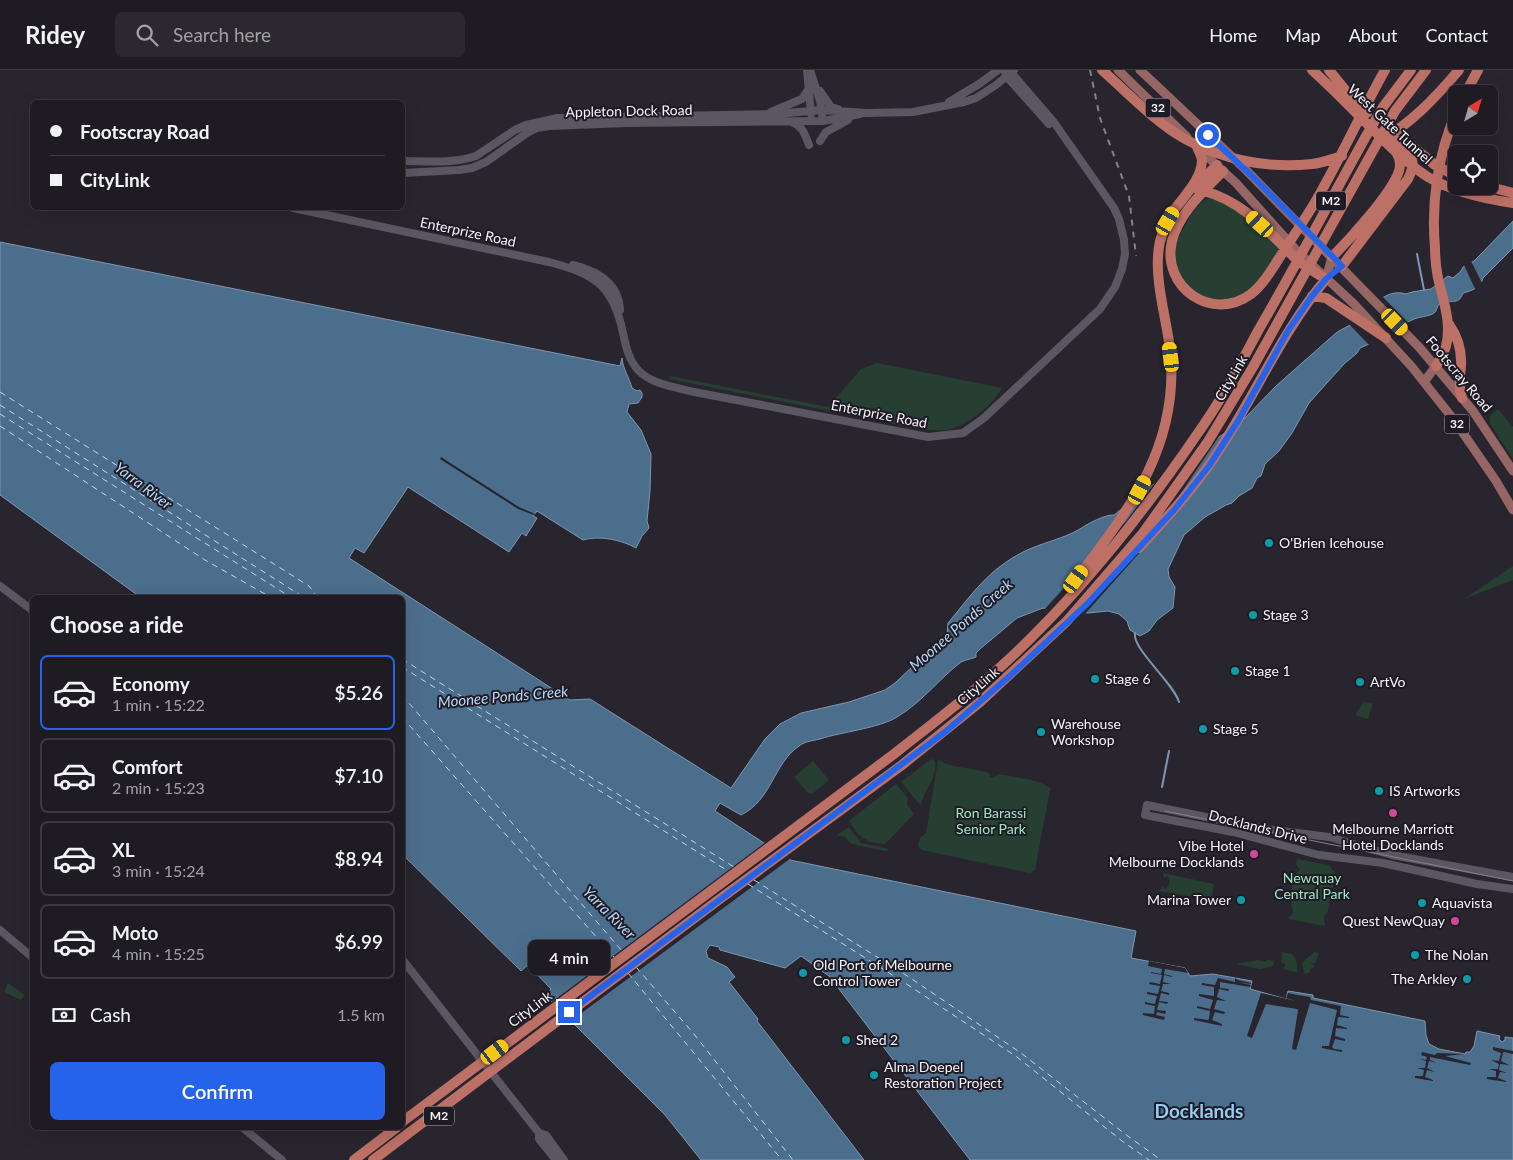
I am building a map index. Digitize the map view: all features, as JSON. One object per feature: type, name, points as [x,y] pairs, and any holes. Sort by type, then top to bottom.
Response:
[{"type":"highway","points":[[1102,70],[1174,132],[1197,144],[1228,156],[1256,163],[1301,165],[1314,164],[1354,153],[1390,136],[1426,107],[1459,70]]},
{"type":"highway","name":"West Gate Tunnel","points":[[1312,70],[1395,141],[1448,172]]},
{"type":"highway","name":"West Gate Tunnel","points":[[1330,70],[1395,141],[1414,167],[1428,177],[1448,187]]},
{"type":"highway","points":[[1220,168],[1204,192],[1187,212],[1175,233],[1171,248],[1172,265],[1179,283],[1189,294],[1203,301],[1222,304],[1236,302],[1250,294],[1262,282],[1310,211],[1385,70]]},
{"type":"highway","name":"CityLink","points":[[405,1120],[932,724],[996,671],[1038,630],[1120,538],[1199,433],[1226,390],[1374,123],[1411,70]]},
{"type":"highway","name":"CityLink","points":[[373,1160],[938,737],[1012,674],[1066,622],[1143,533],[1212,436],[1253,367],[1395,111],[1426,70]]},
{"type":"highway","points":[[1469,85],[1478,70]]},
{"type":"highway","points":[[1449,135],[1437,177],[1434,227],[1438,275],[1449,324],[1456,336],[1460,350],[1459,385],[1462,398]]},
{"type":"highway","points":[[1332,257],[1351,238],[1396,179],[1400,164],[1395,141]]},
{"type":"highway","points":[[1038,630],[1140,490],[1152,466],[1165,428],[1171,378],[1170,348],[1158,268],[1159,250],[1164,229],[1196,178],[1202,158],[1197,147]]},
{"type":"highway","points":[[1342,266],[1396,196],[1414,167]]},
{"type":"highway","points":[[1178,205],[1220,168]]},
{"type":"highway","points":[[1066,622],[1109,582],[1194,485],[1226,440],[1288,331],[1326,279],[1300,262],[1251,215],[1236,205],[1204,192]]},
{"type":"highway","name":"West Gate Tunnel","points":[[1498,192],[1513,193]]},
{"type":"highway","name":"West Gate Tunnel","points":[[1498,195],[1513,203]]},
{"type":"highway","points":[[1312,296],[1324,297],[1355,312],[1386,338]]},
{"type":"highway","points":[[1436,366],[1446,347],[1449,324]]},
{"type":"highway","name":"M2","points":[[383,1160],[480,1086],[492,1070]]},
{"type":"highway","points":[[354,1160],[393,1130]]},
{"type":"main road","name":"32","points":[[1118,70],[1259,207],[1297,251],[1326,279],[1355,312]]},
{"type":"main road","name":"Footscray Road","points":[[1140,70],[1231,155],[1342,266],[1419,347],[1486,429],[1513,471]]},
{"type":"main road","points":[[1220,168],[1231,155]]},
{"type":"main road","points":[[1326,279],[1332,257]]},
{"type":"main road","points":[[1326,279],[1342,266]]},
{"type":"main road","name":"32","points":[[1386,338],[1422,379],[1454,420],[1496,481],[1513,510]]},
{"type":"main road","points":[[1422,379],[1436,366]]},
{"type":"street","name":"Appleton Dock Road","points":[[943,106],[998,70]]},
{"type":"street","points":[[809,71],[808,90],[812,121]]},
{"type":"street","points":[[809,71],[822,110],[823,122]]},
{"type":"street","points":[[809,71],[831,107],[840,110]]},
{"type":"street","name":"Appleton Dock Road","points":[[405,162],[470,158],[520,127],[534,122],[558,118],[762,114],[822,110],[866,113],[913,112],[976,98],[1010,72]]},
{"type":"street","name":"Enterprize Road","points":[[302,210],[549,262],[588,275],[599,282],[608,294],[620,317],[630,360],[645,375],[663,384],[688,391],[928,437],[963,433],[975,426],[1005,400],[1100,309],[1112,293],[1120,277],[1124,254],[1123,232],[1114,208],[1073,149],[1010,72]]},
{"type":"street","points":[[762,114],[802,99],[808,90]]},
{"type":"street","name":"Appleton Dock Road","points":[[405,172],[472,168],[486,162],[527,133],[537,128],[550,126],[638,122],[823,122],[866,113]]},
{"type":"street","points":[[820,141],[824,134],[830,130],[866,113]]},
{"type":"street","points":[[790,122],[799,126],[810,145]]},
{"type":"street","points":[[0,586],[30,608]]},
{"type":"street","name":"Docklands Drive","points":[[1513,876],[1384,853],[1332,838],[1247,825],[1150,806],[1148,816],[1241,835],[1326,856],[1383,863],[1478,884],[1513,889]]},
{"type":"street","points":[[1241,835],[1247,825]]},
{"type":"street","points":[[1402,867],[1405,857]]},
{"type":"street","points":[[0,930],[30,955]]},
{"type":"street","points":[[405,963],[539,1133],[546,1135],[564,1160]]},
{"type":"street","points":[[245,1130],[282,1160]]},
{"type":"street","points":[[539,1133],[539,1140],[548,1156],[556,1160]]},
{"type":"green space","points":[[1210,197],[1244,213],[1282,248],[1248,290],[1225,299],[1213,299],[1202,296],[1193,290],[1179,271],[1175,258],[1176,244],[1189,218],[1199,205]]},
{"type":"green space","points":[[877,363],[1002,388],[998,395],[978,415],[961,425],[943,430],[925,430],[669,379],[670,376],[828,407],[861,369]]},
{"type":"green space","points":[[1498,409],[1513,427],[1513,459],[1490,424],[1490,416]]},
{"type":"green space","points":[[1513,566],[1513,580],[1464,599]]},
{"type":"green space","points":[[1364,702],[1373,703],[1368,719],[1355,715]]},
{"type":"green space","points":[[931,759],[935,761],[934,773],[921,806],[901,782]]},
{"type":"green space","name":"Ron Barassi Senior Park","points":[[938,760],[949,765],[987,772],[990,774],[990,777],[994,778],[998,774],[1035,781],[1048,786],[1052,790],[1050,790],[1035,870],[1030,873],[922,850],[918,846],[920,838],[926,833]]},
{"type":"green space","points":[[813,761],[829,780],[812,794],[808,793],[794,777]]},
{"type":"green space","points":[[896,784],[908,798],[907,805],[914,814],[885,844],[863,838],[849,821]]},
{"type":"green space","points":[[849,827],[861,843],[890,849],[885,851],[861,846],[850,843],[845,837],[837,835]]},
{"type":"green space","name":"Newquay Central Park","points":[[1297,859],[1329,865],[1336,874],[1334,877],[1336,879],[1335,884],[1331,890],[1328,911],[1324,917],[1325,926],[1288,919],[1293,912],[1291,902],[1293,876],[1300,870],[1296,864]]},
{"type":"green space","points":[[1163,873],[1214,884],[1211,900],[1159,891],[1163,886],[1164,889],[1168,887],[1170,880],[1167,876],[1164,878]]},
{"type":"green space","points":[[1282,952],[1292,954],[1296,960],[1298,973],[1283,969],[1286,965],[1281,962]]},
{"type":"green space","points":[[1314,952],[1319,953],[1315,964],[1310,962],[1314,965],[1314,968],[1305,974],[1302,966],[1303,963]]},
{"type":"green space","points":[[1274,959],[1273,966],[1260,969],[1236,964],[1258,960],[1266,962],[1267,960],[1273,961]]},
{"type":"green space","points":[[8,983],[25,995],[21,1000],[4,992]]},
{"type":"water","points":[[1513,221],[1513,248],[1483,278],[1478,286],[1473,290],[1463,293],[1459,300],[1441,303],[1432,314],[1412,320],[1360,348],[1309,403],[1292,433],[1279,451],[1265,464],[1261,476],[1257,478],[1252,488],[1232,503],[1205,517],[1184,535],[1168,569],[1169,577],[1175,587],[1173,608],[1157,620],[1149,631],[1140,636],[1130,630],[1127,621],[1119,614],[1108,611],[1088,613],[1043,608],[1017,618],[980,649],[976,653],[976,657],[961,662],[914,705],[897,717],[871,727],[802,744],[783,762],[766,791],[751,808],[741,815],[720,803],[715,811],[790,860],[1136,931],[1131,958],[1185,968],[1190,976],[1213,974],[1252,981],[1250,989],[1286,999],[1288,991],[1425,1021],[1429,1044],[1439,1049],[1465,1054],[1470,1052],[1474,1046],[1477,1031],[1500,1036],[1499,1039],[1502,1042],[1505,1040],[1505,1037],[1513,1038],[1513,1160],[970,1160],[829,976],[801,956],[785,968],[720,950],[719,947],[710,945],[706,951],[708,958],[727,967],[735,977],[729,982],[864,1160],[701,1160],[665,1115],[545,995],[551,989],[528,965],[521,971],[405,857],[405,595],[137,595],[0,495],[0,242],[620,366],[622,358],[632,388],[637,391],[640,390],[642,393],[638,403],[629,404],[627,412],[641,430],[651,454],[647,521],[649,528],[642,536],[636,548],[610,539],[596,538],[583,540],[537,511],[533,516],[537,518],[526,536],[522,533],[509,552],[408,487],[364,553],[355,548],[349,558],[570,700],[590,699],[731,788],[765,739],[780,724],[801,713],[849,702],[885,690],[895,683],[947,634],[948,623],[973,592],[1000,566],[1023,552],[1066,536],[1092,522],[1114,515],[1244,419],[1276,386],[1336,333],[1359,318],[1384,297],[1390,294],[1406,294],[1431,289],[1448,276],[1453,278],[1464,266],[1474,261]]},
{"type":"pier","points":[[1470,259],[1483,285],[1476,291],[1463,263]]},
{"type":"pier","points":[[1381,295],[1409,324],[1370,346],[1348,323],[1353,321]]},
{"type":"pier","points":[[1222,432],[1179,496],[1167,522],[1084,615],[1044,610],[1127,520],[1160,476]]},
{"type":"pier","points":[[441,457],[519,507],[535,514],[518,509],[440,459]]},
{"type":"pier","points":[[766,842],[791,858],[568,1023],[549,1004]]},
{"type":"pier","points":[[1149,961],[1185,968],[1188,973],[1165,969],[1164,974],[1172,977],[1164,975],[1163,982],[1171,984],[1163,984],[1161,991],[1169,993],[1169,995],[1161,993],[1159,1001],[1168,1002],[1167,1004],[1159,1002],[1157,1010],[1166,1011],[1165,1014],[1157,1012],[1156,1015],[1165,1017],[1164,1020],[1143,1015],[1143,1013],[1154,1014],[1155,1006],[1145,1004],[1145,1002],[1155,1004],[1157,996],[1147,994],[1147,992],[1158,994],[1160,986],[1149,984],[1150,982],[1160,984],[1162,975],[1151,973],[1161,974],[1162,969],[1148,966]]},
{"type":"pier","points":[[1218,978],[1235,982],[1235,978],[1251,984],[1237,982],[1251,985],[1250,987],[1220,982],[1220,988],[1229,989],[1228,991],[1219,989],[1217,997],[1226,1001],[1217,1000],[1214,1009],[1225,1012],[1224,1014],[1215,1012],[1212,1020],[1222,1024],[1222,1026],[1194,1020],[1194,1018],[1209,1019],[1210,1011],[1197,1008],[1197,1006],[1210,1009],[1213,1000],[1199,996],[1199,994],[1214,996],[1214,987],[1202,985],[1202,983],[1215,985]]},
{"type":"pier","points":[[1261,993],[1296,1001],[1286,998],[1288,993],[1341,1006],[1340,1015],[1349,1018],[1338,1017],[1337,1025],[1347,1029],[1336,1028],[1335,1036],[1345,1039],[1345,1041],[1335,1039],[1332,1047],[1342,1050],[1342,1052],[1322,1048],[1322,1046],[1329,1046],[1337,1010],[1310,1003],[1296,1050],[1292,1049],[1297,1009],[1266,1004],[1252,1038],[1247,1036]]},
{"type":"pier","points":[[1493,1047],[1513,1051],[1513,1054],[1503,1053],[1501,1061],[1509,1065],[1500,1064],[1499,1070],[1507,1073],[1500,1072],[1498,1078],[1506,1082],[1487,1079],[1487,1077],[1496,1077],[1496,1071],[1489,1069],[1498,1069],[1499,1064],[1491,1060],[1499,1061],[1501,1053],[1493,1050]]},
{"type":"pier","points":[[1422,1052],[1435,1055],[1437,1053],[1465,1054],[1445,1056],[1471,1063],[1470,1065],[1430,1057],[1430,1060],[1437,1063],[1429,1061],[1427,1068],[1435,1072],[1427,1070],[1425,1077],[1433,1081],[1415,1078],[1415,1076],[1423,1076],[1424,1070],[1417,1068],[1425,1068],[1426,1061],[1419,1059],[1426,1060],[1427,1057],[1421,1055]]},
{"type":"waterway","points":[[1417,254],[1424,290]]},
{"type":"waterway","points":[[1135,633],[1140,648],[1169,685],[1179,702]]},
{"type":"waterway","points":[[1162,787],[1169,751]]},
{"type":"ferry route","points":[[0,392],[309,586],[316,595]]},
{"type":"ferry route","points":[[0,405],[300,595]]},
{"type":"ferry route","points":[[0,414],[287,595]]},
{"type":"ferry route","points":[[0,426],[205,560],[267,595]]},
{"type":"ferry route","points":[[405,661],[734,867]]},
{"type":"ferry route","points":[[405,669],[728,871]]},
{"type":"ferry route","points":[[405,698],[622,951]]},
{"type":"ferry route","points":[[405,720],[614,957]]},
{"type":"ferry route","points":[[754,880],[909,977],[1021,1053],[1161,1160]]},
{"type":"ferry route","points":[[748,884],[905,983],[1017,1057],[1122,1141],[1149,1160]]},
{"type":"ferry route","points":[[636,967],[694,1034],[793,1160]]},
{"type":"ferry route","points":[[628,973],[782,1160]]},
{"type":"tram line","points":[[1165,811],[1513,881]]},
{"type":"railway","points":[[1090,70],[1100,118],[1129,196],[1136,256]]},
{"type":"place","name":"O'Brien Icehouse","points":[[1269,543]]},
{"type":"place","name":"Stage 3","points":[[1253,615]]},
{"type":"place","name":"Stage 1","points":[[1235,671]]},
{"type":"place","name":"Stage 6","points":[[1095,679]]},
{"type":"place","name":"ArtVo","points":[[1360,682]]},
{"type":"place","name":"Stage 5","points":[[1203,729]]},
{"type":"place","name":"Warehouse Workshop","points":[[1041,732]]},
{"type":"place","name":"IS Artworks","points":[[1379,791]]},
{"type":"place","name":"Melbourne Marriott Hotel Docklands","points":[[1393,813]]},
{"type":"place","name":"Vibe Hotel Melbourne Docklands","points":[[1254,854]]},
{"type":"place","name":"Marina Tower","points":[[1241,900]]},
{"type":"place","name":"Aquavista","points":[[1422,903]]},
{"type":"place","name":"Quest NewQuay","points":[[1455,921]]},
{"type":"place","name":"The Nolan","points":[[1415,955]]},
{"type":"place","name":"Old Port of Melbourne Control Tower","points":[[803,973]]},
{"type":"place","name":"The Arkley","points":[[1467,979]]},
{"type":"place","name":"Shed 2","points":[[846,1040]]},
{"type":"place","name":"Alma Doepel Restoration Project","points":[[874,1075]]},
{"type":"district","name":"Docklands","points":[[1199,1111]]},
{"type":"route","points":[[569,1012],[945,732],[1012,674],[1109,582],[1174,510],[1209,466],[1238,421],[1288,331],[1326,279],[1342,266],[1234,158],[1208,135]]},
{"type":"water label","name":"Yarra River","points":[[143,486]]},
{"type":"water label","name":"Moonee Ponds Creek","points":[[961,625]]},
{"type":"water label","name":"Moonee Ponds Creek","points":[[503,697]]},
{"type":"water label","name":"Yarra River","points":[[609,913]]}]
